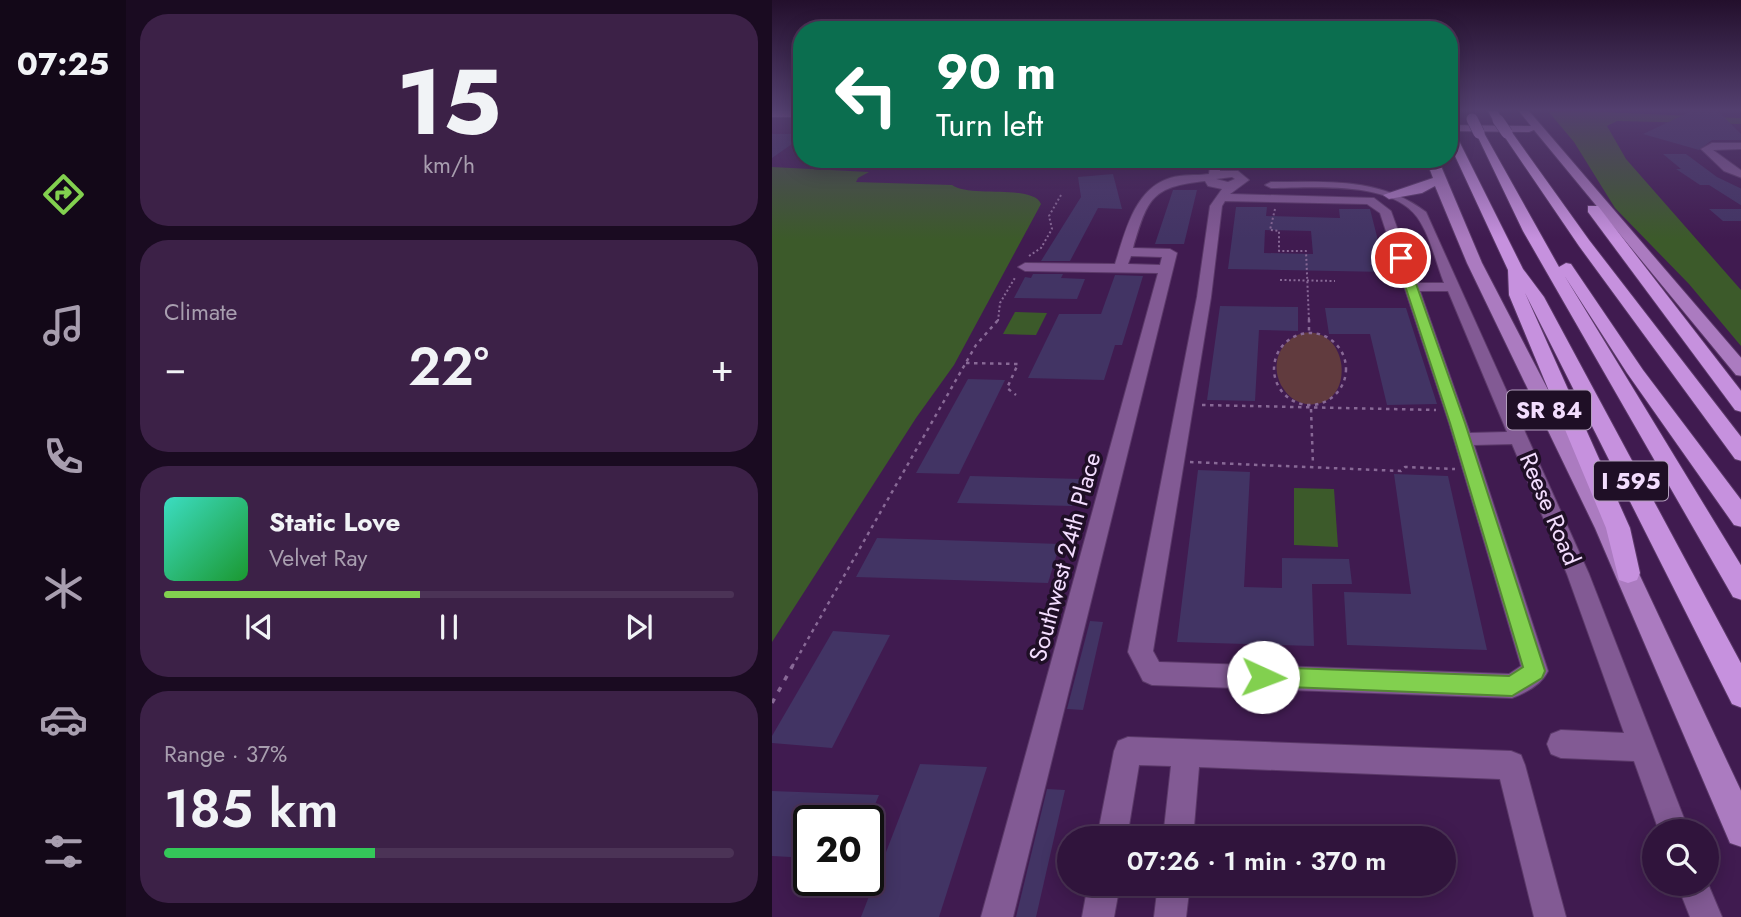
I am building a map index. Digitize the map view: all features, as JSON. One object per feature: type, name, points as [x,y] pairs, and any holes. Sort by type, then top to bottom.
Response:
[{"type":"highway","name":"I 595","points":[[1461,154],[1516,270],[1536,297],[1741,695]]},
{"type":"highway","points":[[1491,154],[1636,373],[1741,519]]},
{"type":"highway","points":[[1522,154],[1584,243],[1741,454]]},
{"type":"highway","points":[[1494,158],[1530,232],[1741,590]]},
{"type":"highway","points":[[1593,209],[1741,406]]},
{"type":"highway","points":[[1516,270],[1517,295],[1618,528],[1628,573]]},
{"type":"highway","points":[[1719,555],[1741,596]]},
{"type":"main road","points":[[1551,154],[1593,209],[1672,288]]},
{"type":"main road","points":[[1555,154],[1741,371]]},
{"type":"main road","name":"SR 84","points":[[1435,168],[1476,270],[1559,428],[1628,573],[1741,831]]},
{"type":"main road","points":[[1389,195],[1418,190],[1439,180]]},
{"type":"street","points":[[1711,154],[1728,169],[1741,175]]},
{"type":"street","points":[[1219,168],[1224,183]]},
{"type":"street","points":[[1023,265],[1123,260],[1146,200],[1155,188],[1163,184],[1224,183],[1275,198],[1370,201],[1380,206],[1412,288],[1463,439],[1535,671],[1512,686],[1152,673],[1140,652],[1204,296],[1216,206],[1224,183],[1229,173],[1226,168]]},
{"type":"street","name":"Reese Road","points":[[1224,183],[1298,199],[1320,184]]},
{"type":"street","name":"Reese Road","points":[[1224,183],[1351,186],[1403,200],[1421,215],[1578,574],[1670,819]]},
{"type":"street","name":"Southwest 24th Place","points":[[997,917],[1141,373],[1170,253],[1123,260]]},
{"type":"street","points":[[1412,288],[1454,287]]},
{"type":"street","points":[[1463,439],[1520,438]]},
{"type":"street","points":[[1561,744],[1643,748]]},
{"type":"street","points":[[1114,826],[1128,751],[1187,751],[1511,765],[1550,917]]},
{"type":"street","points":[[1179,826],[1187,751]]},
{"type":"street","points":[[1098,917],[1102,896]]},
{"type":"street","points":[[1170,917],[1173,896]]},
{"type":"street","points":[[1698,896],[1706,917]]},
{"type":"path","points":[[772,703],[976,345],[997,323],[1002,311],[1000,303],[1023,265],[1041,248],[1051,229],[1049,216],[1061,195]]},
{"type":"path","points":[[1275,198],[1275,217],[1271,217],[1270,230],[1279,230],[1279,251],[1306,251],[1309,331]]},
{"type":"path","points":[[1280,280],[1335,281]]},
{"type":"path","points":[[1309,331],[1325,335],[1334,342],[1342,356],[1345,373],[1336,397],[1322,405],[1310,407],[1297,403],[1283,391],[1277,380],[1274,362],[1283,342],[1295,334],[1309,331]]},
{"type":"path","points":[[966,363],[1018,364],[1007,388],[1016,395]]},
{"type":"path","points":[[1184,405],[1453,411]]},
{"type":"path","points":[[1310,407],[1313,465]]},
{"type":"path","points":[[1175,462],[1313,465],[1378,470],[1472,469]]},
{"type":"shaded area","points":[[1581,154],[1623,154],[1741,290],[1741,346],[1689,284],[1615,208]]},
{"type":"shaded area","points":[[772,167],[869,172],[856,182],[952,185],[972,191],[1026,194],[1036,198],[1041,204],[954,365],[916,418],[772,642]]},
{"type":"shaded area","points":[[1015,312],[1047,313],[1036,335],[1003,334]]},
{"type":"shaded area","points":[[1303,333],[1319,334],[1331,342],[1339,354],[1342,368],[1340,383],[1334,395],[1322,403],[1306,404],[1294,400],[1283,389],[1278,377],[1279,353],[1288,341]]},
{"type":"shaded area","points":[[1294,488],[1334,489],[1338,547],[1294,545]]},
{"type":"building","points":[[1663,154],[1686,154],[1717,177],[1742,189],[1742,206],[1709,185],[1700,185],[1676,169],[1681,169]]},
{"type":"building","points":[[1113,174],[1122,209],[1098,208],[1070,261],[1041,261],[1081,197],[1078,177]]},
{"type":"building","points":[[1173,190],[1197,190],[1184,244],[1155,244]]},
{"type":"building","points":[[1236,207],[1267,207],[1266,216],[1340,218],[1339,209],[1370,209],[1386,272],[1228,269]],"holes":[[[1265,230],[1311,231],[1313,254],[1264,253]]]},
{"type":"building","points":[[1709,209],[1742,209],[1742,221],[1723,221]]},
{"type":"building","points":[[1033,274],[1063,274],[1061,278],[1085,279],[1077,299],[1014,298],[1025,277],[1031,278]]},
{"type":"building","points":[[1115,275],[1143,276],[1122,345],[1115,345],[1104,380],[1028,378],[1059,314],[1101,314]]},
{"type":"building","points":[[1220,306],[1298,307],[1298,331],[1259,330],[1255,401],[1207,400]]},
{"type":"building","points":[[1325,308],[1406,308],[1437,404],[1387,405],[1370,334],[1329,334]]},
{"type":"building","points":[[968,379],[1005,380],[959,474],[916,473]]},
{"type":"building","points":[[1198,470],[1250,472],[1244,587],[1282,588],[1282,558],[1349,559],[1352,584],[1312,584],[1314,646],[1177,642]]},
{"type":"building","points":[[1394,474],[1448,476],[1487,650],[1347,645],[1344,592],[1411,594]]},
{"type":"building","points":[[970,476],[1081,479],[1072,506],[957,503]]},
{"type":"building","points":[[877,538],[1060,544],[1048,583],[856,577]]},
{"type":"building","points":[[1090,621],[1103,622],[1083,710],[1067,709]]},
{"type":"building","points":[[833,631],[890,635],[832,748],[772,743],[772,736]]},
{"type":"building","points":[[920,764],[987,767],[939,917],[861,917],[869,896],[884,896],[884,857]]},
{"type":"building","points":[[1047,789],[1065,790],[1036,917],[1016,917]]},
{"type":"building","points":[[772,791],[879,795],[875,805],[793,805],[793,857],[772,856]]},
{"type":"route","points":[[1263,677],[1512,686],[1535,671],[1458,423],[1401,258]]}]
